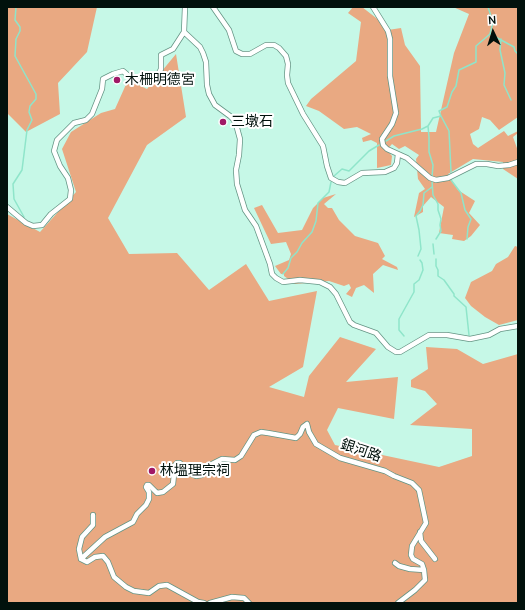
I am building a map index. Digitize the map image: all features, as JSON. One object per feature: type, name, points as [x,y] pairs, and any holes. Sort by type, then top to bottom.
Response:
[{"type":"street","points":[[7,206],[26,223],[33,226],[42,225],[51,214],[70,199],[71,190],[68,178],[60,166],[54,151],[58,140],[74,123],[86,120],[92,114],[102,89],[103,79],[123,71],[131,78],[139,81],[157,76],[161,69],[160,55],[172,49],[184,32],[185,7]]},
{"type":"street","points":[[213,7],[229,30],[236,51],[242,54],[250,54],[266,45],[274,45],[286,56],[288,64],[288,83],[303,114],[323,146],[331,178],[338,182],[345,183],[362,173],[385,172],[394,168],[397,163],[398,154]]},
{"type":"street","points":[[373,7],[388,31],[390,39],[390,76],[396,105],[396,113],[392,124],[382,139],[383,145],[387,149],[408,158],[430,178],[436,180],[448,178],[476,164],[498,166],[518,162]]},
{"type":"street","points":[[184,32],[200,47],[203,53],[206,62],[209,94],[215,105],[234,120],[237,128],[240,139],[236,170],[237,184],[245,210],[256,226],[270,264],[272,274],[276,278],[283,282],[300,280],[320,282],[330,287],[336,294],[350,322],[376,334],[388,347],[396,352],[400,352],[429,335],[470,340],[490,335],[500,329],[518,326]]},
{"type":"street","name":"銀河路","points":[[81,559],[105,537],[133,522],[137,514],[146,506],[149,499],[149,492],[146,487],[147,485],[149,485],[157,493],[163,492],[173,484],[177,463],[180,463],[191,474],[196,476],[202,475],[210,465],[216,462],[222,460],[235,460],[241,456],[254,435],[261,432],[296,438],[306,424],[316,444],[340,458],[385,471],[412,483],[419,490],[426,523],[412,546],[411,555],[413,559],[422,564],[424,570]]},
{"type":"street","points":[[93,515],[93,525],[82,537],[79,550],[81,559],[87,562],[95,557],[103,556],[108,562],[114,577],[126,587],[134,591],[150,593],[159,586],[167,585],[198,602],[204,603]]},
{"type":"street","points":[[420,532],[421,541],[435,559]]},
{"type":"street","points":[[395,563],[399,566],[410,569],[424,570],[425,580],[398,603]]},
{"type":"street","points":[[210,603],[232,597],[244,598],[249,603]]},
{"type":"shaded area","points":[[7,7],[97,7],[87,52],[58,83],[60,114],[26,132],[7,113]]},
{"type":"shaded area","points":[[353,7],[362,7],[380,21],[388,30],[401,28],[405,45],[420,66],[421,132],[436,132],[454,53],[469,14],[453,7],[518,7],[518,117],[499,130],[490,120],[482,117],[479,129],[470,134],[473,144],[478,148],[504,131],[508,136],[518,131],[518,133],[513,137],[518,151],[518,179],[503,169],[503,162],[473,159],[448,174],[458,190],[475,201],[469,213],[480,225],[471,236],[464,241],[452,239],[453,235],[439,233],[444,207],[431,197],[423,206],[423,212],[414,217],[419,193],[425,189],[418,179],[416,159],[419,155],[405,146],[399,149],[392,144],[387,150],[392,156],[391,165],[377,168],[377,143],[371,140],[363,142],[362,138],[371,134],[357,127],[344,129],[319,111],[306,106],[311,99],[356,61],[361,22],[348,13]]},
{"type":"shaded area","points":[[176,54],[186,117],[147,145],[108,218],[129,254],[177,253],[209,290],[246,264],[269,301],[317,291],[303,367],[269,387],[304,397],[309,376],[340,337],[376,349],[346,382],[398,377],[394,419],[338,408],[327,430],[335,445],[439,467],[472,456],[472,429],[410,425],[437,404],[425,391],[411,387],[411,380],[428,369],[426,347],[457,349],[483,364],[518,354],[518,603],[7,603],[7,214],[40,232],[76,192],[62,149],[71,132],[101,113],[115,109],[128,80],[147,89]]},
{"type":"shaded area","points":[[336,194],[324,204],[328,208],[332,208],[339,220],[355,236],[378,243],[385,256],[382,259],[397,267],[398,270],[383,265],[373,274],[374,293],[364,285],[356,288],[352,297],[346,294],[351,288],[349,284],[344,286],[329,281],[295,284],[284,276],[284,274],[281,274],[275,266],[289,260],[291,254],[286,242],[271,244],[254,208],[262,205],[278,233],[302,230],[313,208],[323,198]]},
{"type":"shaded area","points":[[515,246],[518,247],[518,320],[499,325],[485,317],[471,306],[465,298],[471,282],[492,271],[496,264],[508,257]]},
{"type":"waterway","points":[[16,7],[15,20],[20,27],[20,31],[16,39],[15,56],[36,94],[36,99],[30,106],[29,112],[32,120],[27,130],[22,170],[13,184],[14,199],[24,217]]},
{"type":"waterway","points":[[386,141],[394,136],[422,129],[428,126],[433,118],[441,116],[439,111],[447,107],[452,92],[456,86],[459,70],[476,62],[476,46],[490,34],[493,22],[488,7]]},
{"type":"waterway","points":[[490,34],[514,47],[518,54]]},
{"type":"waterway","points":[[501,39],[500,50],[505,73],[504,85],[511,100]]},
{"type":"waterway","points":[[441,116],[449,131],[451,172]]},
{"type":"waterway","points":[[428,126],[429,152],[433,165],[432,177]]},
{"type":"waterway","points":[[334,176],[342,169],[349,171],[369,151],[379,145]]},
{"type":"waterway","points":[[451,180],[461,193],[465,210],[471,219],[468,227],[467,239]]},
{"type":"waterway","points":[[432,181],[433,195],[438,204],[441,219],[441,231],[436,239]]},
{"type":"waterway","points":[[283,274],[288,268],[291,258],[312,232],[316,221],[318,203],[329,192],[331,182]]},
{"type":"waterway","points":[[418,256],[421,249],[416,216],[423,205],[424,193],[432,187]]},
{"type":"waterway","points":[[433,244],[434,254]]},
{"type":"waterway","points":[[436,259],[438,276],[444,280],[454,296],[466,307],[469,335]]},
{"type":"waterway","points":[[404,336],[399,330],[399,319],[414,292],[414,284],[419,280],[423,270],[420,260]]},
{"type":"place","name":"木柵明德宮","points":[[117,80]]},
{"type":"place","name":"三墩石","points":[[223,122]]},
{"type":"place","name":"林塭理宗祠","points":[[152,471]]}]
